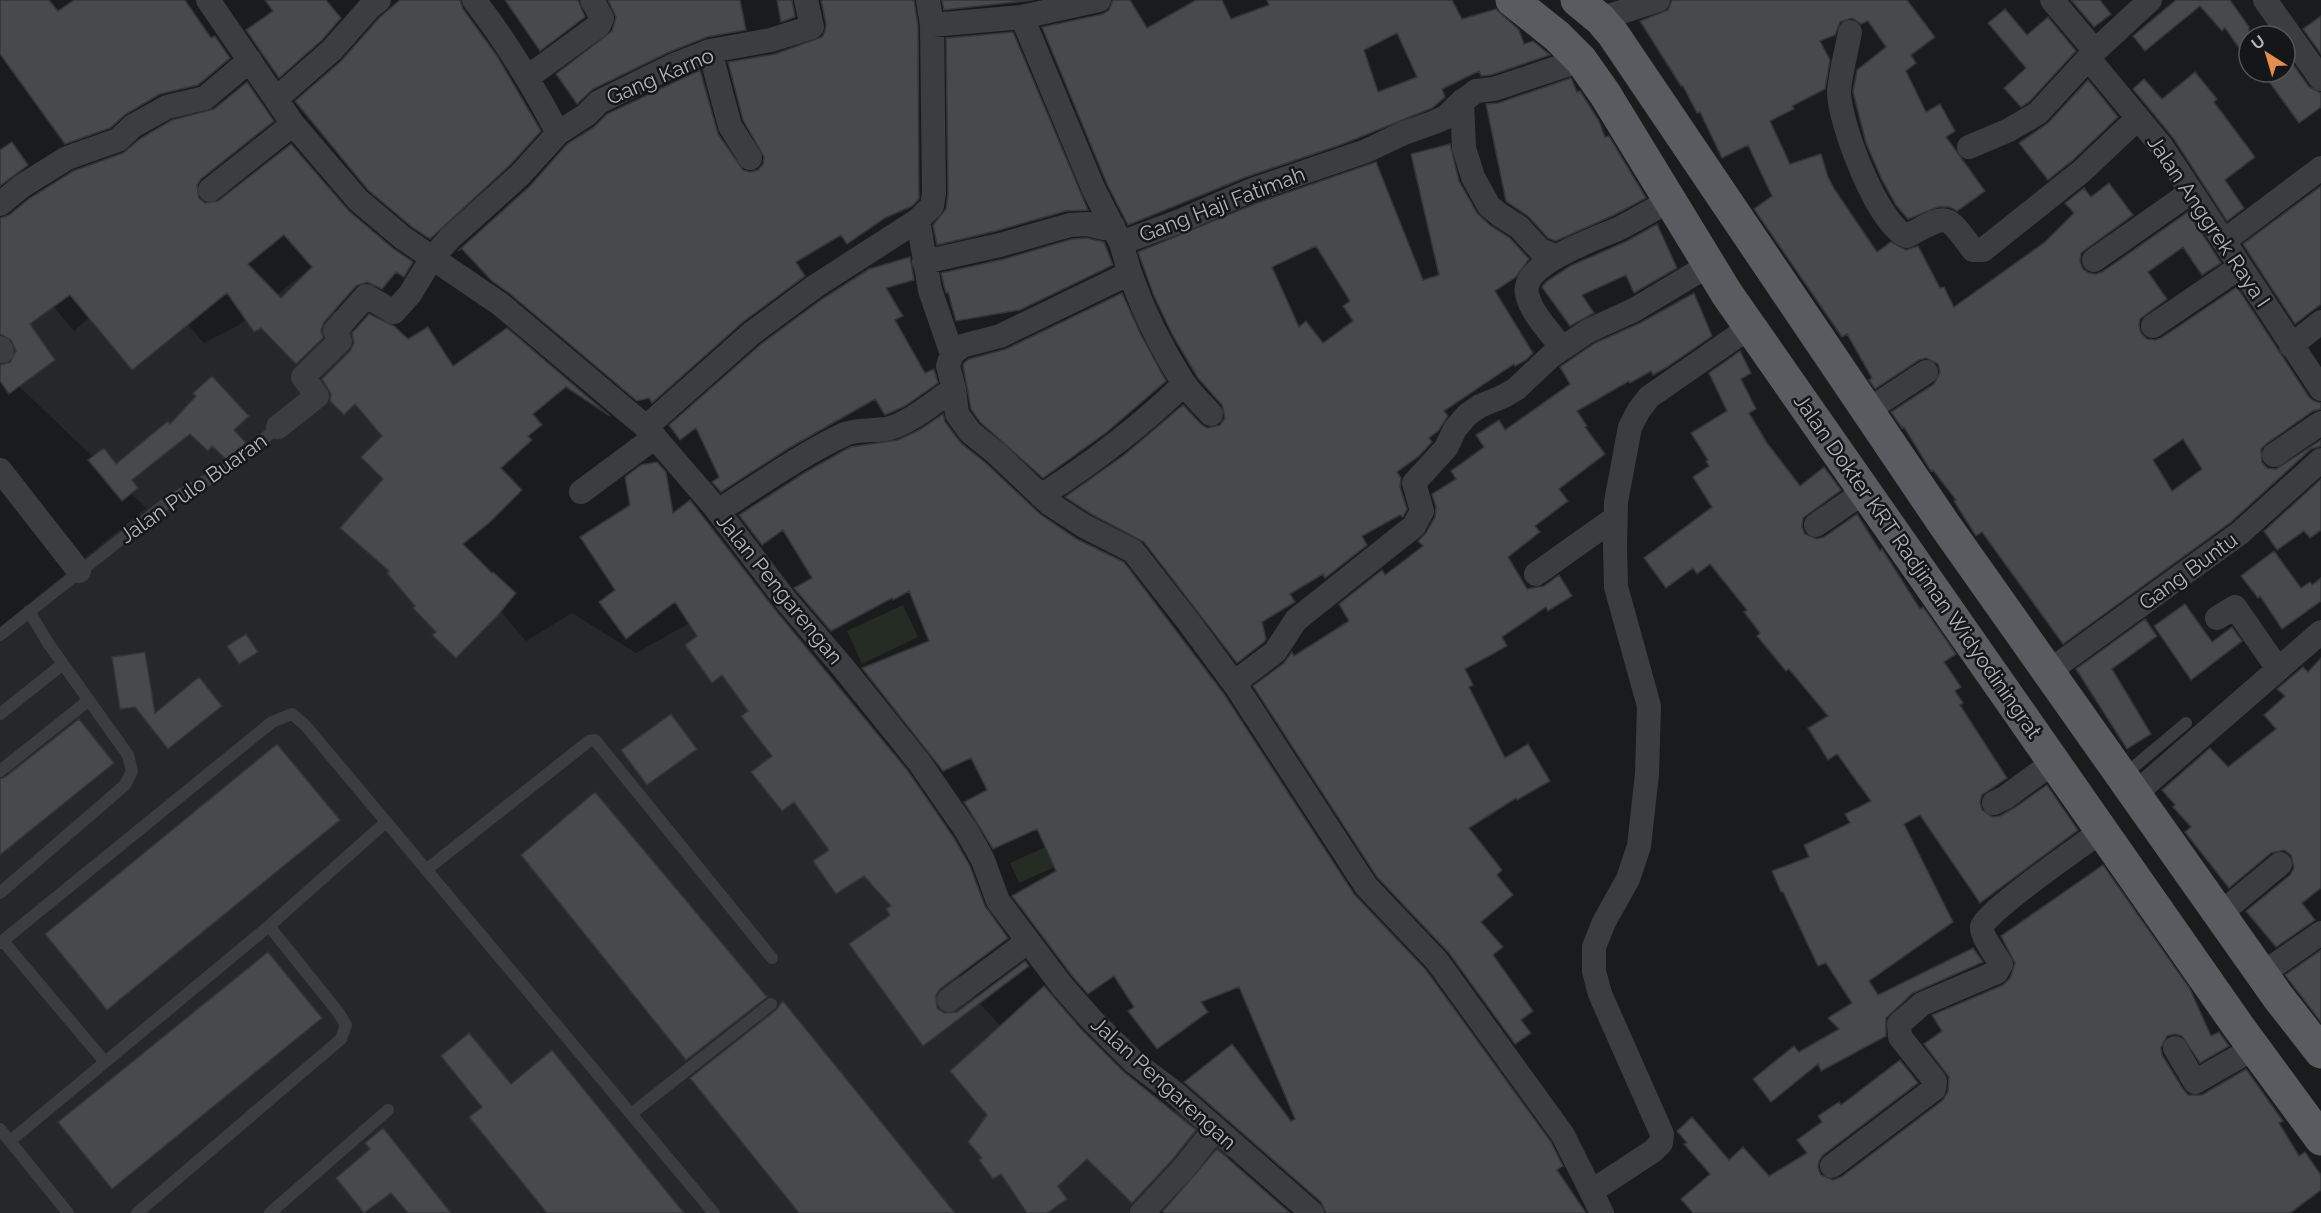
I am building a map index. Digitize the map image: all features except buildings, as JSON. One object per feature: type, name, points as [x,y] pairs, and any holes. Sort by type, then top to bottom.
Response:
[{"type":"main road","name":"Jalan Dokter KRT Radjiman Widyodiningrat","points":[[1512,0],[1557,36],[1581,60],[1605,94],[1669,201],[1750,327],[2254,1048],[2321,1139]]},
{"type":"main road","points":[[1590,8],[1612,34],[1867,411],[2048,672],[2221,913],[2262,974],[2321,1053]]},
{"type":"street","points":[[276,99],[332,50],[379,0]]},
{"type":"street","points":[[474,0],[528,77],[558,133]]},
{"type":"street","points":[[528,77],[599,25],[602,18],[592,0]]},
{"type":"street","name":"Gang Karno","points":[[432,258],[450,237],[520,175],[558,133],[586,115],[599,102],[672,66],[710,51],[771,40],[812,27],[806,0]]},
{"type":"street","points":[[581,492],[650,432],[752,333],[814,287],[918,220],[932,206],[934,193],[932,25],[928,0]]},
{"type":"street","points":[[932,25],[1022,17],[1099,0]]},
{"type":"street","points":[[1590,8],[1658,0]]},
{"type":"street","name":"Jalan Anggrek Raya I","points":[[2052,0],[2138,118],[2162,147],[2321,389]]},
{"type":"street","points":[[1969,147],[2028,120],[2046,105],[2092,55],[2150,0]]},
{"type":"street","points":[[2265,0],[2321,79]]},
{"type":"street","name":"Jalan Pengarengan","points":[[219,4],[250,60],[292,124],[358,200],[383,222],[432,258],[500,304],[650,432],[718,512],[775,587],[841,665],[945,798],[982,860],[998,901],[1027,942],[1098,1026],[1134,1062],[1312,1213]]},
{"type":"street","points":[[1022,17],[1090,180],[1117,235]]},
{"type":"street","points":[[1850,32],[1839,92],[1847,133],[1863,174],[1896,231],[1906,236],[1940,219],[1946,219],[1954,224],[1973,250],[1983,250],[2074,178],[2138,118]]},
{"type":"street","points":[[710,51],[730,126],[750,158]]},
{"type":"street","points":[[0,204],[22,186],[67,158],[118,140],[133,126],[167,107],[205,98],[250,60]]},
{"type":"street","name":"Gang Haji Fatimah","points":[[952,354],[962,346],[1000,336],[1130,273],[1117,235],[1180,221],[1252,190],[1366,151],[1446,117],[1476,91],[1494,89],[1581,60]]},
{"type":"street","points":[[1462,101],[1464,148],[1473,177],[1489,206],[1520,227],[1540,250],[1556,256]]},
{"type":"street","points":[[210,190],[292,124]]},
{"type":"street","points":[[2224,241],[2321,168]]},
{"type":"street","points":[[2094,260],[2192,192]]},
{"type":"street","points":[[1562,348],[1536,312],[1527,294],[1527,288],[1534,273],[1556,256],[1620,228],[1669,201]]},
{"type":"street","points":[[918,220],[930,290],[952,354],[948,366],[957,414],[970,432],[1050,504],[1084,526],[1133,552],[1234,683],[1366,886],[1437,961],[1563,1135],[1602,1213]]},
{"type":"street","points":[[924,262],[999,245],[1070,225],[1088,224],[1104,228],[1117,235]]},
{"type":"street","name":"Jalan Pulo Buaran","points":[[278,428],[317,396],[303,377],[340,341],[334,331],[366,296],[394,312],[410,294],[432,258]]},
{"type":"street","points":[[1234,683],[1275,651],[1296,620],[1414,526],[1422,511],[1414,487],[1416,478],[1446,448],[1455,429],[1467,415],[1480,406],[1516,389],[1562,348],[1588,331],[1634,310],[1709,265]]},
{"type":"street","points":[[2153,326],[2240,267]]},
{"type":"street","points":[[1130,273],[1137,294],[1184,384],[1211,414]]},
{"type":"street","points":[[2291,345],[2321,322]]},
{"type":"street","points":[[1592,1191],[1653,1151],[1660,1143],[1662,1134],[1599,994],[1594,971],[1594,947],[1604,922],[1628,879],[1639,846],[1647,774],[1649,706],[1616,587],[1616,518],[1622,465],[1630,427],[1649,397],[1750,327]]},
{"type":"street","points":[[1867,411],[1926,372]]},
{"type":"street","points":[[1041,496],[1110,448],[1165,403],[1184,384]]},
{"type":"street","points":[[718,512],[826,444],[848,433],[869,429],[887,429],[909,420],[954,389]]},
{"type":"street","points":[[2274,455],[2321,423]]},
{"type":"street","name":"Gang Buntu","points":[[2048,672],[2240,533],[2321,460]]},
{"type":"street","points":[[0,470],[79,571]]},
{"type":"street","points":[[1816,525],[1865,491]]},
{"type":"street","points":[[1536,574],[1616,518]]},
{"type":"street","points":[[2217,618],[2235,608],[2278,669]]},
{"type":"street","points":[[2129,784],[2278,669],[2321,632]]},
{"type":"street","points":[[1994,802],[2006,797],[2055,761]]},
{"type":"street","points":[[1832,1166],[1934,1089],[1935,1081],[1900,1036],[1899,1024],[1922,1004],[1996,972],[2001,964],[1982,932],[1982,925],[2002,904],[2103,830]]},
{"type":"street","points":[[2221,913],[2280,864]]},
{"type":"street","points":[[2262,974],[2321,933]]},
{"type":"street","points":[[949,1000],[1027,942]]},
{"type":"street","points":[[2175,1048],[2195,1082],[2254,1048]]},
{"type":"street","points":[[1142,1213],[1183,1169],[1215,1129]]},
{"type":"lane","name":"Jalan Pulo Buaran","points":[[0,634],[169,501],[229,468],[278,428]]},
{"type":"lane","points":[[0,893],[125,785],[132,771],[128,756],[29,612]]},
{"type":"lane","points":[[0,714],[63,664]]},
{"type":"lane","points":[[0,771],[89,700]]},
{"type":"lane","points":[[105,1062],[1,942],[272,722],[292,714],[305,725],[714,1213]]},
{"type":"lane","points":[[2129,784],[2186,723]]},
{"type":"lane","points":[[426,870],[589,741],[595,741],[772,958]]},
{"type":"lane","points":[[10,1141],[269,926],[386,822]]},
{"type":"lane","points":[[137,1213],[341,1039],[346,1025],[339,1012],[269,926]]},
{"type":"lane","points":[[631,1114],[771,1004]]},
{"type":"lane","points":[[270,1213],[388,1110]]},
{"type":"lane","points":[[0,1130],[68,1213]]},
{"type":"shaded area","points":[[140,272],[204,343],[239,325],[302,275],[437,424],[394,487],[526,641],[572,613],[636,653],[743,593],[915,913],[975,998],[1088,1122],[1165,1121],[1181,1104],[1236,1150],[1161,1213],[0,1213],[0,627],[146,508],[0,368],[0,331],[44,295],[74,331]]},
{"type":"shaded area","points":[[903,605],[918,637],[862,664],[847,631]]},
{"type":"shaded area","points":[[1061,840],[1070,860],[1019,883],[1010,863]]}]
